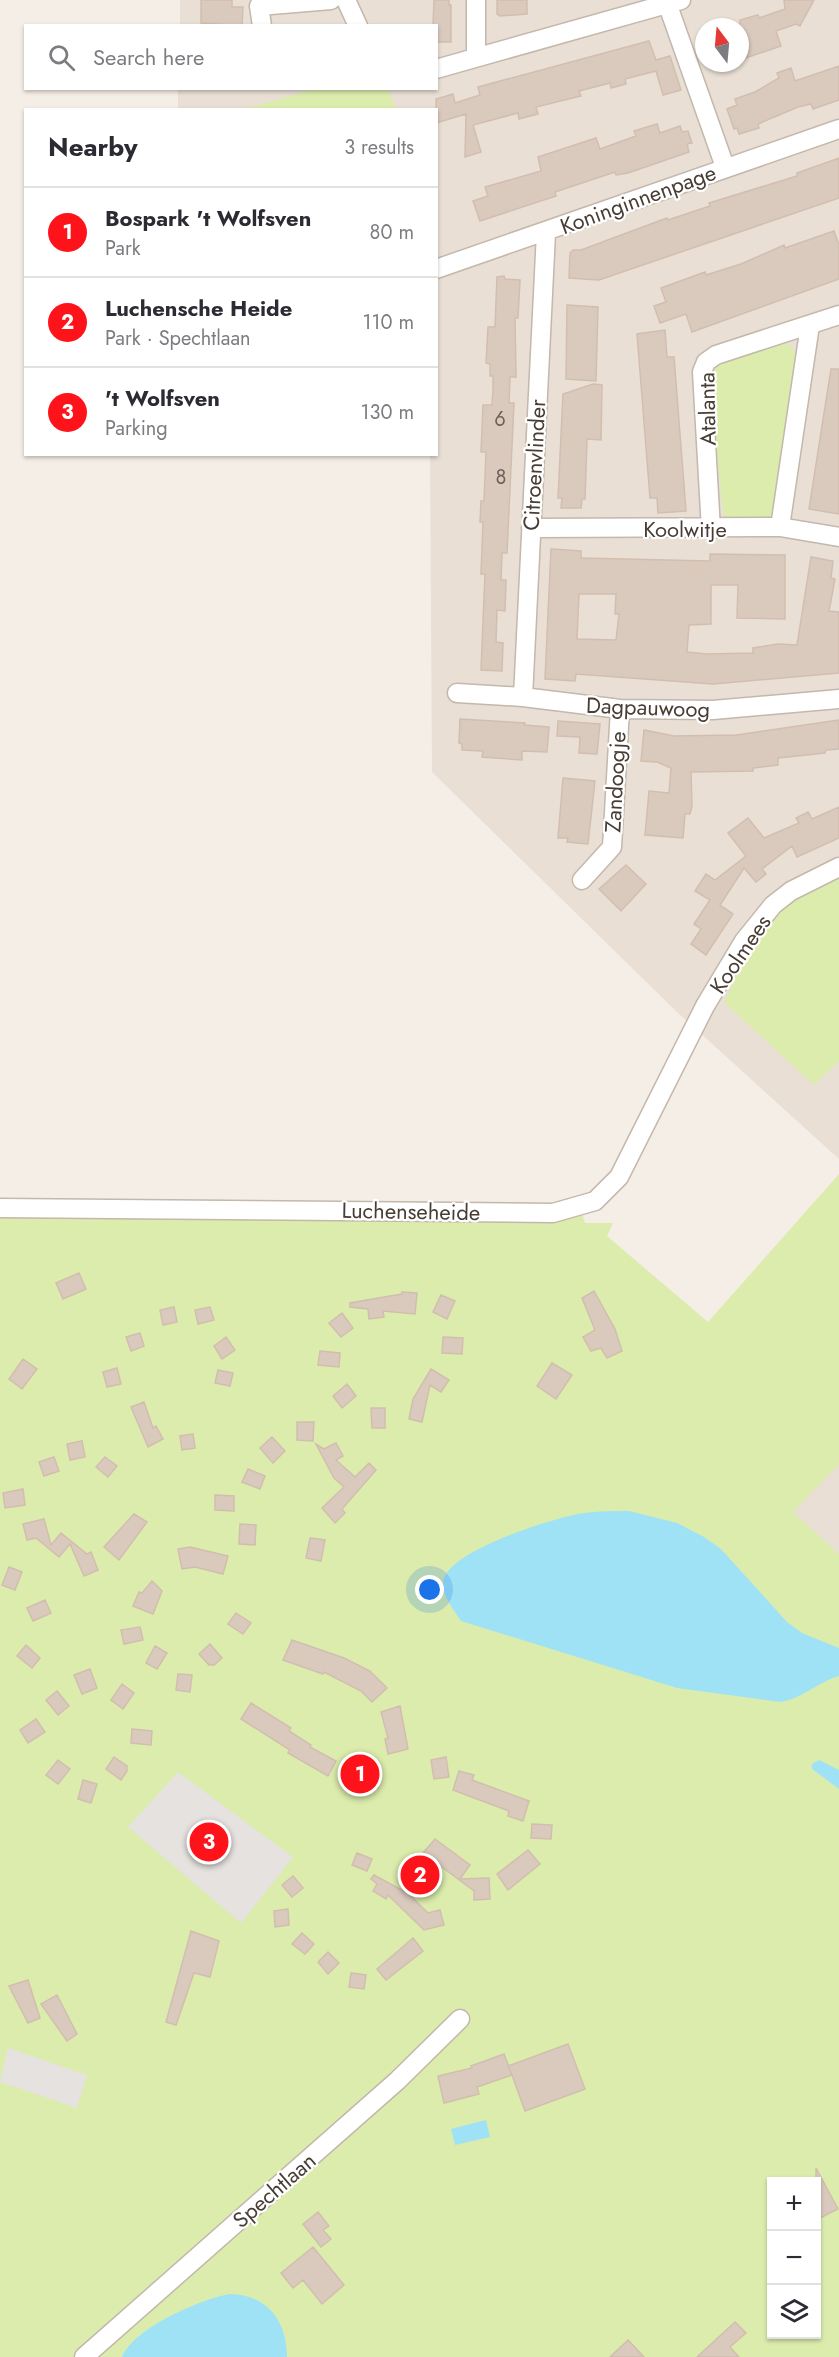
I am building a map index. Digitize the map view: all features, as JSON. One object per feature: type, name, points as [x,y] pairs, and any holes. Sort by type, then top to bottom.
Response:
[{"type":"street","points":[[262,24],[259,6],[331,0]]},
{"type":"street","points":[[346,0],[357,24]]},
{"type":"street","points":[[476,0],[476,56]]},
{"type":"street","points":[[438,68],[672,1],[725,167]]},
{"type":"street","name":"Koninginnenpage","points":[[438,268],[546,233],[725,167],[839,129]]},
{"type":"street","name":"Citroenvlinder","points":[[523,697],[546,233]]},
{"type":"street","name":"Atalanta","points":[[711,530],[702,372],[706,362],[716,355],[839,315]]},
{"type":"street","points":[[780,527],[810,325]]},
{"type":"street","name":"Koolwitje","points":[[531,528],[711,530],[780,527],[839,537]]},
{"type":"street","name":"Dagpauwoog","points":[[458,693],[523,697],[620,709],[713,710],[839,699]]},
{"type":"street","name":"Zandoogje","points":[[582,879],[612,847],[620,709]]},
{"type":"street","name":"Koolmees","points":[[705,1006],[744,941],[773,905],[791,891],[839,867]]},
{"type":"street","name":"Luchenseheide","points":[[0,1208],[553,1213],[572,1210],[596,1201],[619,1177],[705,1006]]},
{"type":"street","name":"Spechtlaan","points":[[84,2357],[397,2081],[460,2019]]},
{"type":"shaded area","points":[[180,0],[839,0],[839,1159],[677,1012],[432,772],[430,456],[438,456],[438,108],[178,108],[178,90],[438,90],[438,24],[180,24]]},
{"type":"shaded area","points":[[839,1456],[839,1572],[776,1523]]},
{"type":"shaded area","points":[[178,1772],[293,1857],[241,1923],[128,1827]]},
{"type":"shaded area","points":[[8,2048],[87,2075],[77,2108],[0,2082]]},
{"type":"green space","points":[[312,90],[385,90],[389,92],[396,108],[247,108]]},
{"type":"green space","points":[[781,343],[791,346],[797,357],[773,510],[770,518],[729,520],[724,515],[722,506],[710,376],[718,365]]},
{"type":"green space","points":[[839,876],[839,1061],[814,1085],[724,1002],[754,945],[776,914],[797,897]]},
{"type":"green space","points":[[839,1174],[839,1464],[793,1512],[839,1554],[839,2357],[0,2357],[0,1218],[155,1214],[583,1216],[585,1223],[613,1223],[607,1236],[708,1322]]},
{"type":"water","points":[[629,1511],[677,1523],[721,1549],[787,1622],[802,1633],[839,1648],[839,1676],[796,1698],[780,1702],[677,1688],[461,1621],[447,1599],[443,1584],[447,1572],[460,1560],[478,1549],[524,1530],[565,1517],[590,1512]]},
{"type":"water","points":[[819,1760],[839,1770],[839,1789],[812,1769],[812,1764]]},
{"type":"water","points":[[486,2120],[490,2137],[455,2145],[451,2129]]},
{"type":"water","points":[[229,2294],[254,2299],[264,2304],[272,2312],[283,2332],[287,2357],[122,2357],[129,2346],[153,2326],[201,2302]]},
{"type":"building","points":[[201,0],[232,0],[232,7],[243,7],[242,24],[201,23]]},
{"type":"building","points":[[434,0],[449,0],[451,42],[438,42],[438,24],[433,24]]},
{"type":"building","points":[[497,0],[527,0],[527,14],[500,16],[497,14]]},
{"type":"building","points":[[784,0],[814,0],[800,26],[796,24],[776,31],[781,46],[749,57],[747,18],[758,15],[759,18],[785,9]]},
{"type":"building","points":[[649,41],[656,60],[670,56],[681,90],[663,95],[656,71],[625,79],[626,84],[611,88],[610,83],[579,91],[581,96],[536,107],[538,114],[519,119],[518,113],[473,125],[481,152],[465,157],[466,114],[438,122],[436,99],[453,94],[455,103],[480,95],[478,87]]},
{"type":"building","points":[[839,66],[839,100],[813,109],[811,104],[798,107],[758,124],[759,128],[739,134],[737,128],[734,129],[727,109],[737,105],[735,99],[755,92],[779,78],[777,73],[791,68],[795,81]]},
{"type":"building","points":[[657,124],[660,133],[680,126],[682,132],[688,131],[692,143],[687,144],[689,152],[628,173],[616,175],[615,172],[555,192],[556,196],[480,221],[473,201],[488,196],[485,187],[541,171],[538,157],[596,138],[600,149],[636,136],[634,131]]},
{"type":"building","points":[[839,158],[839,198],[599,280],[569,278],[570,253],[573,250],[581,250],[667,218],[668,220],[710,206],[709,203],[797,176],[797,173]]},
{"type":"building","points":[[834,231],[839,245],[839,279],[692,332],[686,314],[660,323],[654,306],[666,302],[661,288],[705,272],[706,275],[741,264],[784,245],[785,248]]},
{"type":"building","points":[[504,276],[505,279],[520,280],[518,318],[515,318],[516,377],[510,377],[509,403],[514,403],[507,553],[502,553],[501,580],[506,580],[505,611],[497,610],[496,642],[503,643],[502,671],[481,670],[485,574],[481,574],[483,522],[480,522],[481,501],[484,501],[486,452],[481,452],[483,405],[492,405],[493,389],[490,364],[486,363],[488,327],[495,327],[497,277]]},
{"type":"building","points":[[567,305],[598,307],[596,381],[566,379]]},
{"type":"building","points":[[665,330],[667,357],[674,357],[686,511],[658,513],[657,498],[650,498],[637,334]]},
{"type":"building","points":[[831,369],[839,369],[839,514],[809,509]]},
{"type":"building","points":[[593,384],[602,385],[601,440],[587,439],[585,499],[582,499],[581,508],[561,508],[562,498],[558,498],[563,394]]},
{"type":"building","points":[[551,549],[581,551],[581,558],[710,561],[710,554],[785,555],[785,619],[737,618],[738,585],[711,585],[711,624],[689,625],[687,652],[707,654],[753,653],[753,648],[778,644],[797,645],[811,557],[833,561],[831,578],[835,579],[829,611],[839,612],[839,673],[713,684],[576,674],[575,681],[545,679]],"holes":[[[579,594],[616,594],[615,614],[619,614],[616,640],[577,639]]]},
{"type":"building","points":[[460,719],[525,723],[524,725],[549,727],[547,752],[522,751],[522,760],[482,757],[483,751],[462,750],[462,744],[459,743]]},
{"type":"building","points":[[839,720],[839,749],[826,750],[825,753],[778,758],[778,765],[753,768],[753,771],[691,772],[692,806],[690,814],[685,814],[683,838],[645,835],[649,791],[669,793],[671,768],[657,762],[641,761],[644,730],[674,736],[736,735]]},
{"type":"building","points":[[558,721],[600,724],[597,754],[579,753],[580,737],[557,736]]},
{"type":"building","points":[[563,778],[595,781],[588,844],[567,842],[568,838],[558,838]]},
{"type":"building","points":[[839,807],[839,838],[797,857],[792,846],[762,869],[766,874],[756,882],[744,868],[720,905],[733,914],[706,955],[691,944],[701,929],[694,924],[710,900],[695,891],[706,874],[715,880],[746,856],[728,833],[748,818],[764,838],[799,823],[796,818],[808,812],[812,819]]},
{"type":"building","points":[[626,865],[646,884],[621,911],[599,889]]},
{"type":"building","points":[[79,1273],[86,1289],[63,1299],[56,1283]]},
{"type":"building","points":[[594,1291],[615,1329],[622,1351],[607,1358],[601,1348],[591,1351],[583,1337],[595,1330],[582,1298]]},
{"type":"building","points":[[402,1292],[417,1293],[415,1314],[383,1311],[384,1317],[369,1319],[368,1309],[350,1307],[350,1303],[402,1294]]},
{"type":"building","points":[[441,1295],[455,1301],[447,1319],[433,1312]]},
{"type":"building","points":[[174,1307],[177,1322],[163,1325],[160,1310]]},
{"type":"building","points":[[210,1307],[214,1320],[198,1324],[195,1310]]},
{"type":"building","points":[[342,1313],[353,1328],[341,1337],[329,1323]]},
{"type":"building","points":[[140,1333],[144,1346],[131,1351],[126,1337]]},
{"type":"building","points":[[226,1337],[235,1350],[222,1359],[214,1346]]},
{"type":"building","points":[[443,1337],[463,1338],[462,1354],[442,1353]]},
{"type":"building","points":[[320,1351],[340,1353],[339,1367],[318,1365]]},
{"type":"building","points":[[23,1359],[37,1369],[22,1389],[9,1379]]},
{"type":"building","points":[[552,1363],[572,1375],[556,1399],[537,1386]]},
{"type":"building","points":[[117,1368],[121,1384],[107,1387],[103,1372]]},
{"type":"building","points":[[431,1369],[449,1380],[441,1392],[430,1385],[422,1422],[409,1419],[413,1399]]},
{"type":"building","points":[[218,1370],[233,1373],[230,1386],[215,1383]]},
{"type":"building","points":[[347,1384],[356,1396],[342,1408],[333,1396]]},
{"type":"building","points":[[144,1402],[153,1428],[156,1426],[163,1439],[148,1447],[131,1407]]},
{"type":"building","points":[[371,1408],[385,1408],[385,1428],[372,1428]]},
{"type":"building","points":[[297,1422],[314,1422],[313,1441],[297,1440]]},
{"type":"building","points":[[193,1434],[195,1448],[182,1450],[180,1436]]},
{"type":"building","points":[[272,1437],[285,1451],[273,1463],[260,1448]]},
{"type":"building","points":[[82,1441],[85,1457],[70,1460],[67,1444]]},
{"type":"building","points":[[336,1443],[343,1456],[336,1460],[355,1477],[369,1463],[376,1470],[342,1509],[345,1513],[335,1523],[322,1508],[344,1487],[334,1478],[316,1444],[324,1449]]},
{"type":"building","points":[[54,1457],[59,1471],[44,1476],[39,1462]]},
{"type":"building","points":[[105,1457],[117,1466],[108,1477],[96,1467]]},
{"type":"building","points":[[248,1469],[265,1476],[260,1489],[242,1482]]},
{"type":"building","points":[[23,1489],[25,1505],[5,1508],[3,1493]]},
{"type":"building","points":[[215,1495],[234,1496],[234,1511],[215,1510]]},
{"type":"building","points":[[134,1514],[147,1522],[119,1560],[104,1547]]},
{"type":"building","points":[[44,1519],[51,1545],[61,1533],[87,1554],[91,1552],[98,1570],[84,1576],[70,1544],[59,1557],[36,1538],[27,1540],[23,1524]]},
{"type":"building","points":[[240,1524],[256,1525],[255,1545],[239,1544]]},
{"type":"building","points":[[310,1538],[325,1540],[321,1561],[306,1558]]},
{"type":"building","points":[[190,1547],[228,1556],[223,1574],[195,1567],[182,1569],[178,1549]]},
{"type":"building","points":[[9,1567],[22,1572],[15,1590],[2,1585]]},
{"type":"building","points":[[152,1581],[162,1591],[153,1614],[133,1606],[139,1592],[142,1593]]},
{"type":"building","points":[[45,1600],[51,1613],[33,1621],[27,1608]]},
{"type":"building","points":[[236,1613],[251,1623],[243,1634],[228,1624]]},
{"type":"building","points":[[140,1627],[143,1640],[124,1644],[121,1630]]},
{"type":"building","points":[[292,1640],[344,1658],[370,1671],[387,1688],[372,1702],[361,1691],[324,1672],[323,1674],[283,1660]]},
{"type":"building","points":[[210,1644],[222,1658],[214,1665],[209,1665],[199,1654]]},
{"type":"building","points":[[26,1645],[40,1658],[32,1668],[17,1656]]},
{"type":"building","points":[[155,1646],[167,1653],[157,1669],[146,1663]]},
{"type":"building","points":[[90,1669],[97,1688],[82,1694],[74,1675]]},
{"type":"building","points":[[178,1674],[192,1675],[190,1692],[176,1690]]},
{"type":"building","points":[[122,1684],[134,1693],[123,1709],[111,1700]]},
{"type":"building","points":[[57,1691],[69,1706],[58,1715],[46,1700]]},
{"type":"building","points":[[251,1703],[291,1728],[289,1731],[311,1745],[310,1747],[336,1761],[328,1776],[288,1753],[290,1750],[241,1719]]},
{"type":"building","points":[[400,1706],[408,1749],[388,1754],[385,1739],[388,1738],[381,1712]]},
{"type":"building","points":[[36,1719],[45,1732],[28,1743],[20,1730]]},
{"type":"building","points":[[132,1729],[152,1731],[151,1745],[131,1743]]},
{"type":"building","points":[[114,1757],[127,1766],[127,1771],[121,1780],[106,1769]]},
{"type":"building","points":[[446,1757],[449,1777],[434,1779],[431,1760]]},
{"type":"building","points":[[58,1760],[70,1769],[58,1784],[46,1775]]},
{"type":"building","points":[[363,1768],[378,1768],[378,1788],[363,1788]]},
{"type":"building","points":[[459,1771],[474,1775],[472,1780],[529,1801],[523,1821],[508,1816],[509,1811],[453,1790]]},
{"type":"building","points":[[83,1780],[97,1784],[91,1803],[78,1799]]},
{"type":"building","points":[[532,1824],[552,1825],[551,1839],[531,1838]]},
{"type":"building","points":[[435,1839],[470,1865],[460,1879],[489,1878],[490,1899],[474,1900],[474,1891],[423,1853]]},
{"type":"building","points":[[528,1850],[540,1864],[508,1890],[497,1874]]},
{"type":"building","points":[[357,1853],[372,1859],[367,1871],[352,1865]]},
{"type":"building","points":[[374,1875],[409,1894],[428,1913],[440,1910],[444,1925],[424,1930],[388,1895],[386,1899],[373,1891],[377,1884],[371,1879]]},
{"type":"building","points":[[293,1876],[303,1888],[292,1897],[282,1885]]},
{"type":"building","points":[[288,1909],[289,1925],[275,1927],[274,1911]]},
{"type":"building","points":[[191,1931],[219,1941],[210,1977],[194,1973],[176,2025],[166,2022]]},
{"type":"building","points":[[302,1933],[314,1944],[305,1954],[292,1944]]},
{"type":"building","points":[[413,1938],[423,1951],[386,1980],[377,1969]]},
{"type":"building","points":[[328,1952],[339,1963],[328,1974],[318,1962]]},
{"type":"building","points":[[351,1973],[366,1975],[364,1989],[349,1987]]},
{"type":"building","points":[[28,1980],[40,2018],[28,2023],[9,1986]]},
{"type":"building","points":[[57,1995],[77,2034],[67,2041],[41,2004]]},
{"type":"building","points":[[568,2044],[585,2089],[525,2111],[512,2075],[477,2087],[479,2094],[444,2103],[438,2076],[472,2068],[471,2066],[504,2054],[509,2066]]},
{"type":"building","points":[[821,2177],[838,2209],[821,2218]]},
{"type":"building","points":[[318,2212],[329,2226],[323,2230],[331,2239],[321,2247],[303,2224]]},
{"type":"building","points":[[313,2247],[344,2285],[322,2304],[303,2280],[293,2288],[281,2273]]},
{"type":"building","points":[[735,2322],[746,2333],[730,2347],[739,2357],[697,2357]]},
{"type":"building","points":[[628,2340],[644,2357],[610,2357]]},
{"type":"place","name":"Bospark 't Wolfsven","points":[[360,1774]]},
{"type":"place","name":"'t Wolfsven","points":[[209,1842]]},
{"type":"place","name":"Luchensche Heide","points":[[420,1875]]}]
